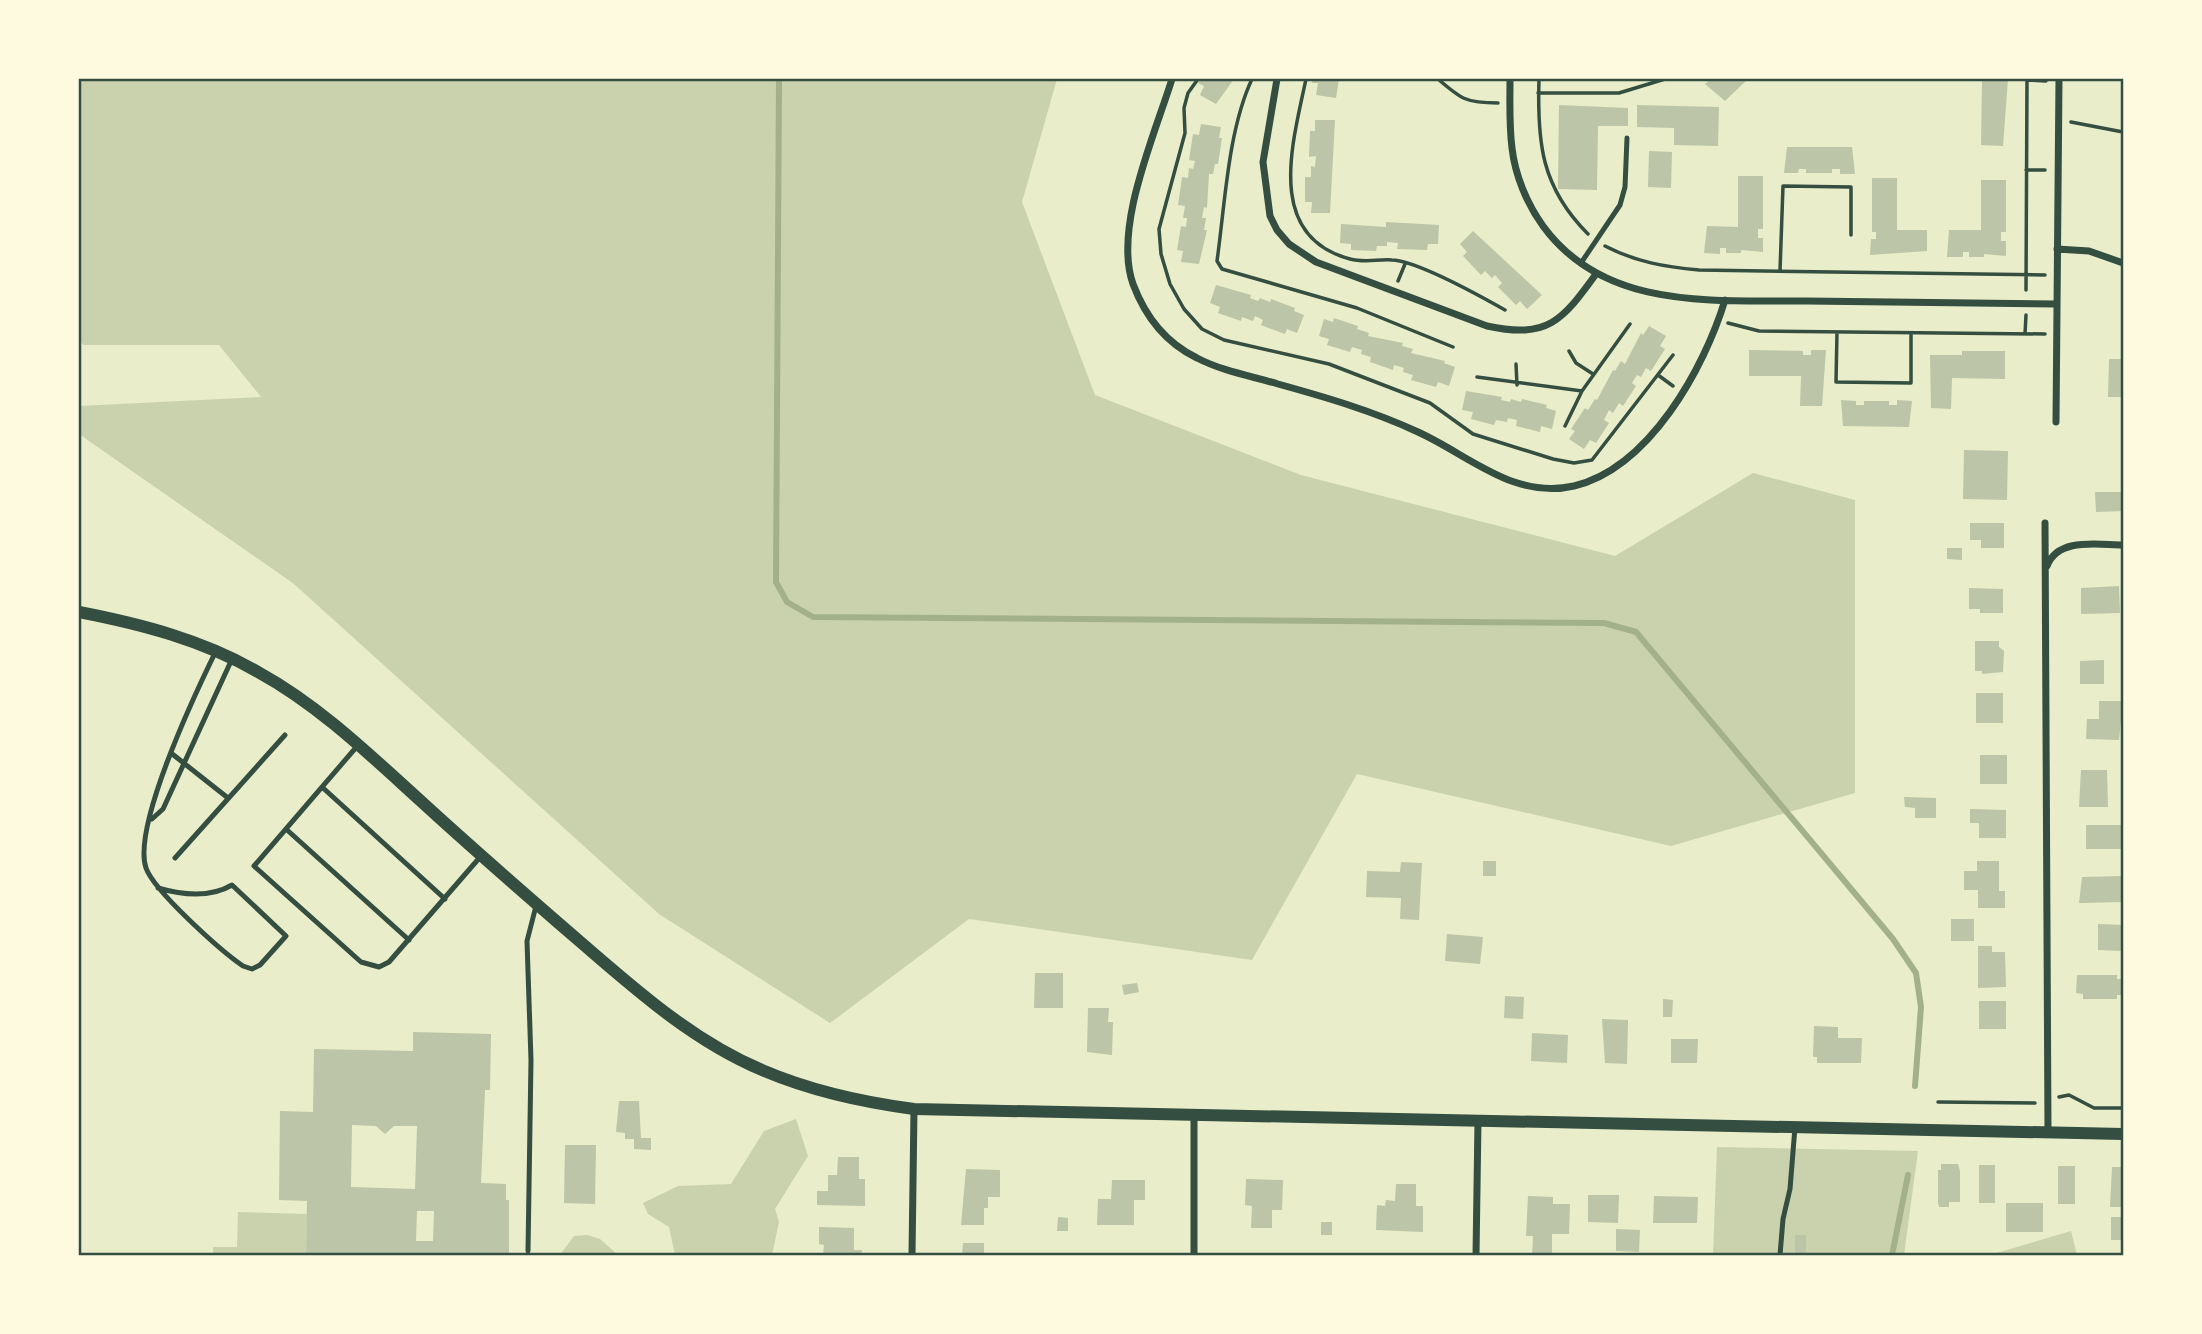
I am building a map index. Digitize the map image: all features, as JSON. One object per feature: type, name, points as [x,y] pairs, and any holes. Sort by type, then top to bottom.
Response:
[{"type":"street","points":[[1172,79],[1132,210],[1127,262],[1137,292],[1152,322],[1196,358],[1361,409],[1419,432],[1515,484],[1537,489],[1575,485],[1608,471],[1637,448],[1682,393],[1704,360],[1725,300]]},
{"type":"street","points":[[1277,79],[1264,147],[1264,178],[1270,216],[1277,230],[1301,254],[1487,326],[1511,331],[1551,324],[1569,312],[1596,274]]},
{"type":"street","points":[[1510,79],[1512,150],[1520,182],[1536,216],[1555,243],[1596,274],[1629,289],[1661,296],[1725,300],[2056,304]]},
{"type":"street","points":[[2056,422],[2059,80]]},
{"type":"street","points":[[2057,249],[2089,251],[2123,263]]},
{"type":"street","points":[[2045,523],[2048,1133]]},
{"type":"street","points":[[2044,573],[2050,557],[2062,548],[2076,544],[2123,545]]},
{"type":"street","points":[[79,612],[144,625],[258,671],[359,744],[481,856],[643,995],[693,1033],[759,1069],[837,1096],[914,1109],[2123,1134]]},
{"type":"street","points":[[912,1255],[914,1109]]},
{"type":"street","points":[[1194,1115],[1194,1255]]},
{"type":"street","points":[[1476,1255],[1478,1121]]},
{"type":"lane","points":[[1581,263],[1620,205],[1625,187],[1627,138]]},
{"type":"lane","points":[[158,888],[190,894],[211,893],[232,885],[286,936],[260,965],[248,969],[158,888],[145,867],[145,837],[171,753],[215,652]]},
{"type":"lane","points":[[152,819],[163,809],[232,659]]},
{"type":"lane","points":[[175,858],[285,735]]},
{"type":"lane","points":[[359,744],[254,866],[351,954],[361,962],[379,967],[389,962],[481,856]]},
{"type":"lane","points":[[171,753],[228,798]]},
{"type":"lane","points":[[322,787],[445,899]]},
{"type":"lane","points":[[286,829],[409,940]]},
{"type":"lane","points":[[528,1251],[531,1060],[527,941],[537,903]]},
{"type":"lane","points":[[1780,1255],[1783,1219],[1790,1189],[1795,1127]]},
{"type":"path","points":[[1198,79],[1188,93],[1184,108],[1185,133],[1159,229],[1161,254],[1170,284],[1184,309],[1202,329],[1224,340],[1329,364],[1430,403],[1473,434],[1574,463],[1592,460],[1673,355]]},
{"type":"path","points":[[1306,79],[1289,184],[1293,208],[1304,230],[1321,246],[1349,259],[1376,263],[1394,260],[1462,286],[1505,310]]},
{"type":"path","points":[[1438,79],[1462,99],[1473,103],[1510,103]]},
{"type":"path","points":[[1539,79],[1541,153],[1555,193],[1573,219],[1596,242],[1630,259],[1662,267],[2057,275]]},
{"type":"path","points":[[1538,93],[1619,93],[1665,79]]},
{"type":"path","points":[[2025,334],[2027,80],[2059,80]]},
{"type":"path","points":[[2059,120],[2123,132]]},
{"type":"path","points":[[2026,170],[2058,170]]},
{"type":"path","points":[[1780,271],[1783,186],[1851,187],[1851,235]]},
{"type":"path","points":[[1719,320],[1759,331],[2056,334]]},
{"type":"path","points":[[1565,426],[1582,391],[1630,324]]},
{"type":"path","points":[[1837,332],[1836,383],[1911,383],[1911,333]]},
{"type":"path","points":[[1569,351],[1576,363],[1594,374]]},
{"type":"path","points":[[1516,364],[1517,385]]},
{"type":"path","points":[[1658,375],[1682,393]]},
{"type":"path","points":[[1478,377],[1517,385],[1582,391]]},
{"type":"path","points":[[1938,1102],[2031,1104],[2069,1095],[2094,1108],[2123,1108]]},
{"type":"green space","points":[[79,79],[1057,79],[1022,202],[1095,395],[1301,475],[1615,556],[1753,473],[1855,500],[1855,793],[1671,846],[1357,774],[1252,960],[969,919],[830,1023],[659,914],[294,584],[79,434],[79,406],[261,397],[219,345],[83,345],[79,339]]},
{"type":"green space","points":[[796,1119],[808,1156],[775,1209],[779,1222],[772,1255],[675,1255],[669,1227],[648,1214],[643,1203],[678,1186],[731,1184],[764,1131]]},
{"type":"green space","points":[[1717,1147],[1918,1151],[1904,1255],[1713,1255]]},
{"type":"green space","points":[[238,1212],[307,1214],[306,1255],[213,1255],[213,1247],[237,1247]]},
{"type":"green space","points":[[2071,1231],[2077,1255],[1993,1255],[1993,1254]]},
{"type":"green space","points":[[587,1235],[600,1239],[618,1255],[560,1255],[574,1236]]},
{"type":"building","points":[[1201,79],[1234,79],[1216,104],[1200,95],[1204,86],[1198,83]]},
{"type":"building","points":[[1313,79],[1339,79],[1336,98],[1316,95],[1318,83],[1312,83]]},
{"type":"building","points":[[1711,79],[1748,79],[1725,101],[1705,84]]},
{"type":"building","points":[[1982,79],[2008,79],[2003,146],[1981,145]]},
{"type":"building","points":[[1559,105],[1628,108],[1628,126],[1598,126],[1597,190],[1558,189]]},
{"type":"building","points":[[1637,105],[1719,107],[1718,146],[1674,145],[1674,128],[1637,127]]},
{"type":"building","points":[[1315,120],[1335,120],[1330,213],[1311,213],[1312,202],[1305,202],[1305,177],[1311,177],[1311,166],[1315,167],[1316,156],[1309,157],[1310,131],[1315,131]]},
{"type":"building","points":[[1201,124],[1221,127],[1219,138],[1222,138],[1218,164],[1215,164],[1213,174],[1209,174],[1207,208],[1204,207],[1202,218],[1206,218],[1204,230],[1207,230],[1199,264],[1181,262],[1183,251],[1177,250],[1181,226],[1186,227],[1187,218],[1183,218],[1185,206],[1178,205],[1182,177],[1188,178],[1189,168],[1193,169],[1195,161],[1189,160],[1193,134],[1199,135]]},
{"type":"building","points":[[1787,147],[1852,147],[1855,174],[1840,174],[1840,169],[1832,169],[1832,173],[1806,173],[1806,169],[1799,169],[1798,173],[1784,173]]},
{"type":"building","points":[[1649,151],[1672,152],[1671,188],[1648,187]]},
{"type":"building","points":[[1738,176],[1763,176],[1763,229],[1758,229],[1758,238],[1763,238],[1763,252],[1741,250],[1741,253],[1726,253],[1726,248],[1720,248],[1720,254],[1704,253],[1707,226],[1738,227]]},
{"type":"building","points":[[1872,178],[1897,178],[1897,230],[1927,230],[1927,251],[1870,255],[1871,239],[1876,239],[1876,232],[1872,232]]},
{"type":"building","points":[[1981,180],[2006,180],[2006,232],[2001,232],[2001,241],[2006,241],[2006,256],[1984,254],[1984,257],[1969,257],[1969,252],[1963,252],[1963,257],[1947,257],[1949,230],[1981,230]]},
{"type":"building","points":[[1386,222],[1439,225],[1438,244],[1428,244],[1427,250],[1397,249],[1398,243],[1387,242],[1387,246],[1377,246],[1376,251],[1351,250],[1351,244],[1340,243],[1341,224],[1386,227]]},
{"type":"building","points":[[1473,231],[1542,295],[1527,309],[1520,301],[1516,305],[1498,287],[1502,283],[1495,275],[1492,278],[1485,271],[1481,275],[1463,256],[1467,252],[1460,244]]},
{"type":"building","points":[[1216,285],[1251,295],[1250,298],[1258,301],[1260,298],[1270,302],[1271,299],[1295,308],[1294,311],[1304,315],[1297,333],[1287,329],[1285,334],[1261,325],[1263,320],[1255,316],[1253,321],[1242,317],[1241,321],[1218,313],[1220,307],[1210,303]]},
{"type":"building","points":[[1334,318],[1358,326],[1357,329],[1369,333],[1368,336],[1403,343],[1402,346],[1413,349],[1411,353],[1445,361],[1444,363],[1455,367],[1449,386],[1438,382],[1436,387],[1411,380],[1413,375],[1403,372],[1404,368],[1394,365],[1393,370],[1370,362],[1371,357],[1361,354],[1362,350],[1352,347],[1350,352],[1327,345],[1329,339],[1319,336],[1324,319],[1333,322]]},
{"type":"building","points":[[1649,326],[1666,336],[1660,346],[1665,349],[1651,371],[1646,368],[1641,377],[1637,375],[1632,383],[1636,386],[1623,406],[1619,403],[1613,413],[1609,410],[1604,420],[1609,423],[1596,443],[1590,440],[1584,449],[1569,439],[1575,431],[1571,429],[1585,408],[1588,410],[1595,399],[1597,400],[1613,370],[1615,371],[1621,361],[1625,364],[1641,333],[1643,335]]},
{"type":"building","points":[[1749,350],[1803,351],[1803,355],[1811,355],[1811,350],[1826,350],[1822,406],[1800,406],[1801,376],[1749,376]]},
{"type":"building","points":[[1962,351],[2005,351],[2005,379],[1952,378],[1951,409],[1931,408],[1930,355],[1962,355]]},
{"type":"building","points":[[2109,359],[2123,359],[2123,397],[2108,397]]},
{"type":"building","points":[[1466,391],[1502,397],[1501,400],[1510,402],[1511,399],[1521,402],[1522,399],[1547,405],[1546,408],[1556,411],[1552,429],[1541,426],[1540,432],[1516,426],[1517,420],[1508,418],[1507,422],[1496,420],[1494,425],[1471,419],[1473,412],[1462,410]]},
{"type":"building","points":[[1841,400],[1856,401],[1856,405],[1864,405],[1864,401],[1889,401],[1889,405],[1897,405],[1897,400],[1912,401],[1909,427],[1843,426]]},
{"type":"building","points":[[1964,450],[2008,451],[2007,500],[1963,499]]},
{"type":"building","points":[[2095,492],[2123,492],[2123,511],[2096,512]]},
{"type":"building","points":[[1970,523],[2004,523],[2004,548],[1981,548],[1981,540],[1970,540]]},
{"type":"building","points":[[1947,548],[1962,548],[1962,560],[1947,559]]},
{"type":"building","points":[[2119,586],[2120,613],[2081,614],[2081,588]]},
{"type":"building","points":[[1969,588],[2003,589],[2003,613],[1980,613],[1980,609],[1969,609]]},
{"type":"building","points":[[1975,641],[1999,641],[1999,647],[2004,651],[2003,672],[1982,674],[1982,671],[1975,671]]},
{"type":"building","points":[[2104,660],[2104,684],[2080,684],[2080,661]]},
{"type":"building","points":[[1976,693],[2003,693],[2003,723],[1976,723]]},
{"type":"building","points":[[2099,701],[2123,701],[2119,740],[2086,739],[2087,719],[2099,719]]},
{"type":"building","points":[[1980,755],[2007,755],[2007,784],[1980,784]]},
{"type":"building","points":[[2081,770],[2107,770],[2108,807],[2079,807]]},
{"type":"building","points":[[1904,797],[1936,798],[1936,818],[1915,818],[1915,808],[1905,807]]},
{"type":"building","points":[[1970,809],[2006,810],[2006,838],[1979,838],[1979,823],[1970,823]]},
{"type":"building","points":[[2086,825],[2123,825],[2123,849],[2086,849]]},
{"type":"building","points":[[1483,861],[1496,861],[1496,876],[1483,876]]},
{"type":"building","points":[[1977,861],[1999,861],[1999,891],[2005,891],[2005,908],[1978,908],[1978,890],[1964,890],[1964,871],[1977,871]]},
{"type":"building","points":[[1401,862],[1422,863],[1419,920],[1400,919],[1401,898],[1366,897],[1367,871],[1400,872]]},
{"type":"building","points":[[2123,876],[2123,902],[2079,903],[2082,877]]},
{"type":"building","points":[[1951,919],[1974,919],[1974,941],[1951,941]]},
{"type":"building","points":[[2098,924],[2123,925],[2123,951],[2098,950]]},
{"type":"building","points":[[1447,934],[1483,937],[1480,964],[1445,961]]},
{"type":"building","points":[[1978,946],[1992,946],[1992,952],[2005,952],[2006,987],[1978,988]]},
{"type":"building","points":[[1035,973],[1063,973],[1063,1008],[1034,1008]]},
{"type":"building","points":[[2077,975],[2117,975],[2117,979],[2123,979],[2123,995],[2117,995],[2117,999],[2083,999],[2083,994],[2076,993]]},
{"type":"building","points":[[1137,983],[1139,992],[1124,995],[1122,985]]},
{"type":"building","points":[[1505,996],[1524,997],[1523,1019],[1504,1018]]},
{"type":"building","points":[[1663,999],[1673,1000],[1672,1017],[1663,1017]]},
{"type":"building","points":[[1979,1001],[2006,1001],[2006,1029],[1979,1029]]},
{"type":"building","points":[[1088,1008],[1109,1008],[1108,1022],[1113,1022],[1112,1055],[1087,1052]]},
{"type":"building","points":[[1602,1019],[1628,1020],[1627,1064],[1605,1063]]},
{"type":"building","points":[[1814,1026],[1838,1027],[1838,1038],[1862,1038],[1861,1063],[1817,1063],[1817,1057],[1813,1057]]},
{"type":"building","points":[[413,1032],[491,1034],[490,1090],[485,1090],[481,1183],[506,1184],[506,1200],[509,1200],[509,1255],[306,1255],[307,1201],[279,1200],[280,1111],[313,1112],[314,1049],[413,1051]],"holes":[[[352,1125],[376,1126],[385,1134],[394,1126],[417,1126],[415,1189],[351,1187]],[[417,1211],[434,1211],[433,1241],[416,1241]]]},
{"type":"building","points":[[1532,1033],[1568,1035],[1567,1063],[1531,1061]]},
{"type":"building","points":[[1671,1039],[1698,1039],[1697,1063],[1671,1063]]},
{"type":"building","points":[[619,1101],[639,1101],[641,1138],[651,1138],[651,1150],[634,1149],[634,1139],[625,1139],[625,1133],[616,1132]]},
{"type":"building","points":[[565,1145],[596,1145],[595,1204],[564,1203]]},
{"type":"building","points":[[838,1157],[859,1157],[859,1179],[865,1179],[865,1206],[817,1205],[817,1191],[828,1191],[828,1175],[837,1175]]},
{"type":"building","points":[[1941,1164],[1958,1164],[1960,1171],[1960,1202],[1949,1202],[1949,1207],[1939,1207],[1938,1202],[1938,1170],[1941,1170]]},
{"type":"building","points":[[1979,1165],[1995,1165],[1995,1203],[1979,1203]]},
{"type":"building","points":[[2058,1166],[2075,1166],[2075,1204],[2058,1204]]},
{"type":"building","points":[[2112,1167],[2123,1167],[2123,1207],[2110,1207]]},
{"type":"building","points":[[966,1169],[1000,1170],[1000,1197],[988,1197],[988,1208],[984,1208],[984,1225],[961,1225]]},
{"type":"building","points":[[1246,1179],[1283,1180],[1282,1210],[1272,1210],[1272,1228],[1251,1228],[1252,1206],[1245,1205]]},
{"type":"building","points":[[1112,1180],[1145,1180],[1145,1200],[1134,1200],[1134,1225],[1097,1225],[1098,1199],[1111,1199]]},
{"type":"building","points":[[1396,1184],[1416,1184],[1416,1206],[1423,1206],[1423,1232],[1376,1230],[1377,1205],[1385,1206],[1386,1200],[1395,1201]]},
{"type":"building","points":[[1588,1195],[1619,1195],[1618,1223],[1588,1222]]},
{"type":"building","points":[[1528,1196],[1553,1197],[1553,1204],[1570,1204],[1569,1234],[1552,1234],[1552,1255],[1532,1255],[1533,1236],[1526,1236]]},
{"type":"building","points":[[1654,1196],[1698,1197],[1697,1223],[1653,1223]]},
{"type":"building","points":[[2006,1203],[2043,1203],[2043,1232],[2006,1232]]},
{"type":"building","points":[[1058,1217],[1068,1218],[1068,1231],[1057,1231]]},
{"type":"building","points":[[2111,1217],[2123,1217],[2123,1240],[2111,1240]]},
{"type":"building","points":[[1321,1222],[1332,1222],[1332,1235],[1321,1235]]},
{"type":"building","points":[[819,1227],[854,1228],[854,1250],[862,1250],[861,1255],[823,1255],[824,1245],[819,1244]]},
{"type":"building","points":[[1616,1229],[1640,1230],[1639,1252],[1616,1251]]},
{"type":"building","points":[[1795,1235],[1806,1235],[1806,1255],[1795,1255]]},
{"type":"building","points":[[963,1243],[984,1243],[984,1255],[962,1255]]},
{"type":"waterway","points":[[779,79],[776,582],[787,602],[813,617],[1604,623],[1636,632],[1893,939],[1916,973],[1921,1007],[1915,1086]]},
{"type":"waterway","points":[[1892,1255],[1908,1175]]}]
